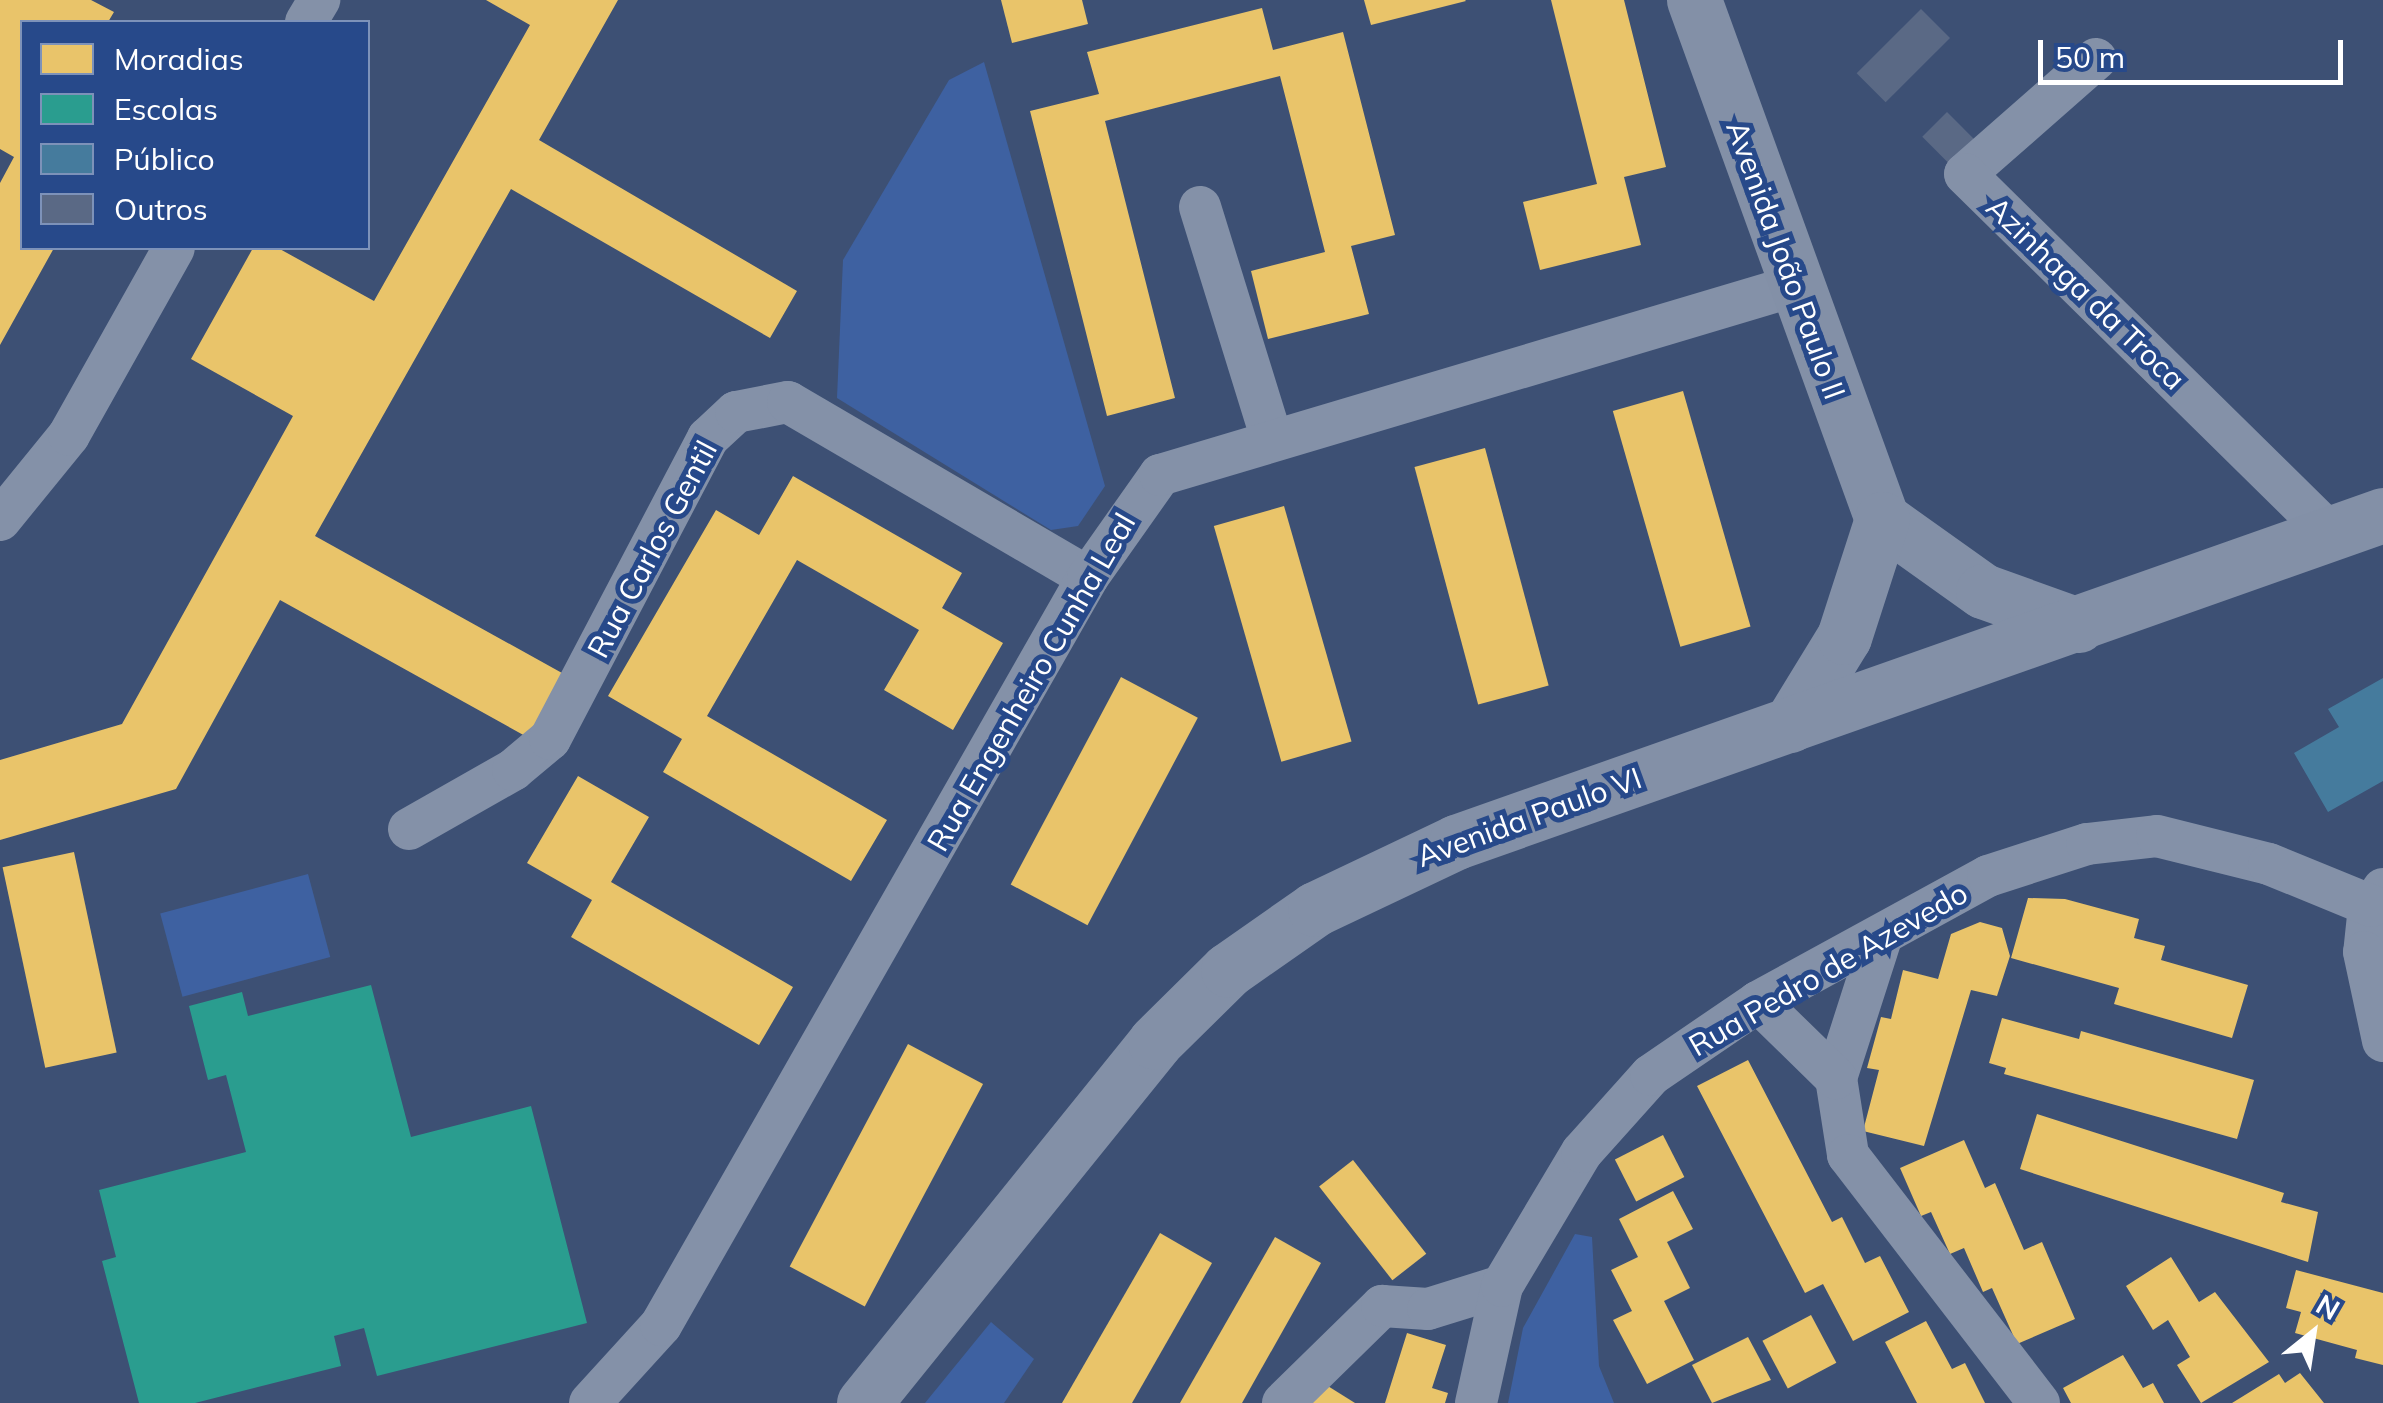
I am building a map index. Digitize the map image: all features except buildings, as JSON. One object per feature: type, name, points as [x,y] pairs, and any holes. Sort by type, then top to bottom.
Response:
[{"type":"main road","name":"Avenida João Paulo II","points":[[1694,0],[1794,286],[1882,519]]},
{"type":"main road","name":"Avenida Paulo VI","points":[[864,1403],[1155,1042],[1228,970],[1360,884],[1557,806],[2078,626],[2383,515]]},
{"type":"main road","points":[[1790,725],[1844,637],[1882,519],[1983,590],[2078,626]]},
{"type":"street","name":"Azinhaga da Troca","points":[[2096,59],[1965,174],[2332,536]]},
{"type":"street","points":[[1200,207],[1271,437]]},
{"type":"street","points":[[0,520],[69,435],[173,250]]},
{"type":"street","name":"Rua Engenheiro Cunha Leal","points":[[590,1403],[660,1325],[1088,577],[1160,475],[1271,437],[1794,286]]},
{"type":"street","name":"Rua Carlos Gentil","points":[[409,829],[513,770],[550,739],[708,438],[736,412],[788,402],[1088,577]]},
{"type":"street","name":"Rua Pedro de Azevedo","points":[[1476,1403],[1502,1286],[1582,1152],[1651,1074],[1758,1002],[1988,876],[2087,844],[2157,836],[2269,864],[2377,898]]},
{"type":"street","points":[[2377,898],[2365,976],[2383,1042]]},
{"type":"street","points":[[1882,935],[1836,1078],[1848,1155],[2039,1403]]},
{"type":"street","points":[[1758,1002],[1836,1078]]},
{"type":"street","points":[[1283,1403],[1382,1306],[1428,1308],[1502,1286]]},
{"type":"shaded area","points":[[984,62],[1105,486],[1078,526],[1051,530],[837,398],[843,260],[949,80]]},
{"type":"shaded area","points":[[308,874],[330,957],[182,997],[160,914]]},
{"type":"shaded area","points":[[1575,1234],[1592,1237],[1599,1366],[1614,1403],[1508,1403],[1523,1328]]},
{"type":"shaded area","points":[[991,1322],[1034,1359],[1004,1403],[925,1403]]}]
